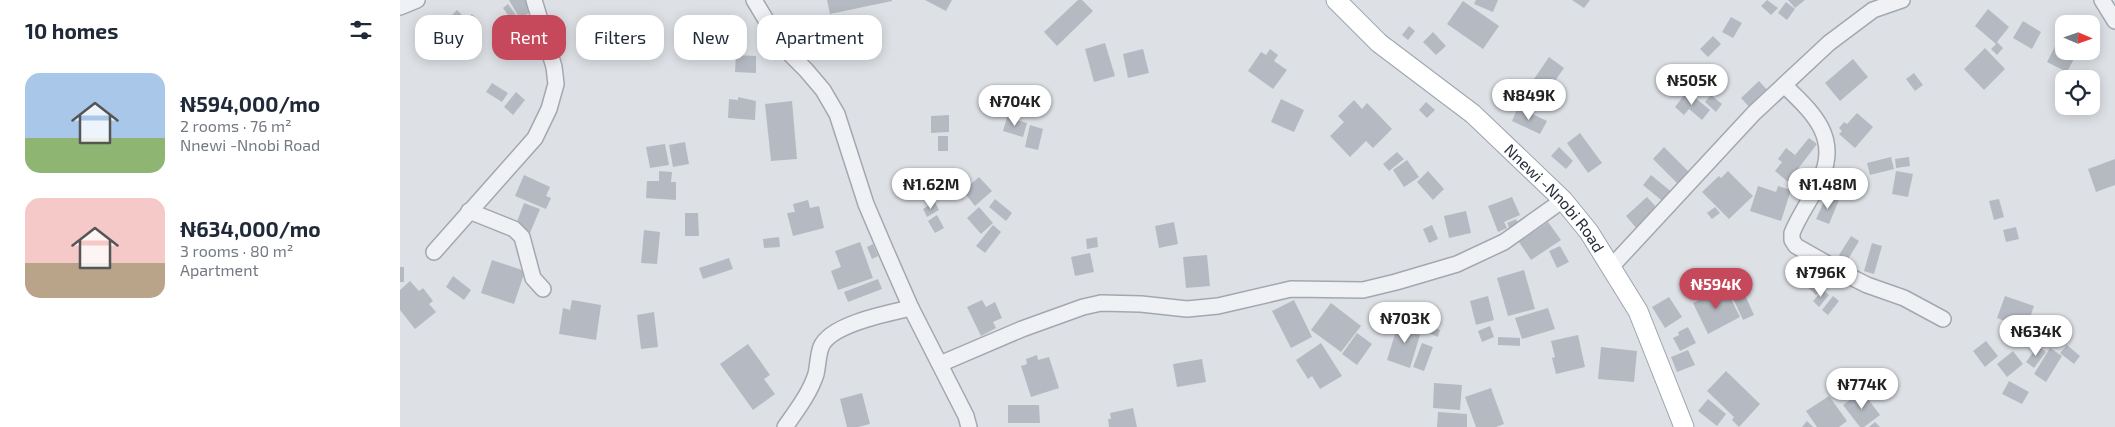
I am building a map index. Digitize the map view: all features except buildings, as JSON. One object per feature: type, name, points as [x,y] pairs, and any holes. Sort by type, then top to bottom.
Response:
[{"type":"main road","name":"Nnewi -Nnobi Road","points":[[1336,0],[1379,43],[1473,114],[1564,200],[1612,266],[1638,310],[1684,427]]},
{"type":"street","points":[[400,7],[417,0]]},
{"type":"street","points":[[434,252],[534,138],[549,109],[556,84],[554,67],[534,0]]},
{"type":"street","points":[[754,0],[781,46],[806,70],[823,90],[837,114],[866,204],[911,308],[966,416],[969,427]]},
{"type":"street","points":[[1612,266],[1754,113],[1829,43],[1874,10],[1902,0]]},
{"type":"street","points":[[2102,0],[2115,21]]},
{"type":"street","points":[[1784,85],[1811,111],[1820,124],[1827,144],[1827,160],[1822,177],[1792,233],[1792,240],[1796,246],[1854,278],[1904,298],[1943,319]]},
{"type":"street","points":[[940,364],[1022,329],[1101,302],[1187,309],[1218,306],[1291,289],[1363,290],[1396,282],[1457,264],[1504,242],[1564,200]]},
{"type":"street","points":[[470,211],[514,229],[522,237],[533,278],[543,289]]},
{"type":"street","points":[[785,427],[812,386],[821,346],[834,333],[859,321],[911,308]]}]
